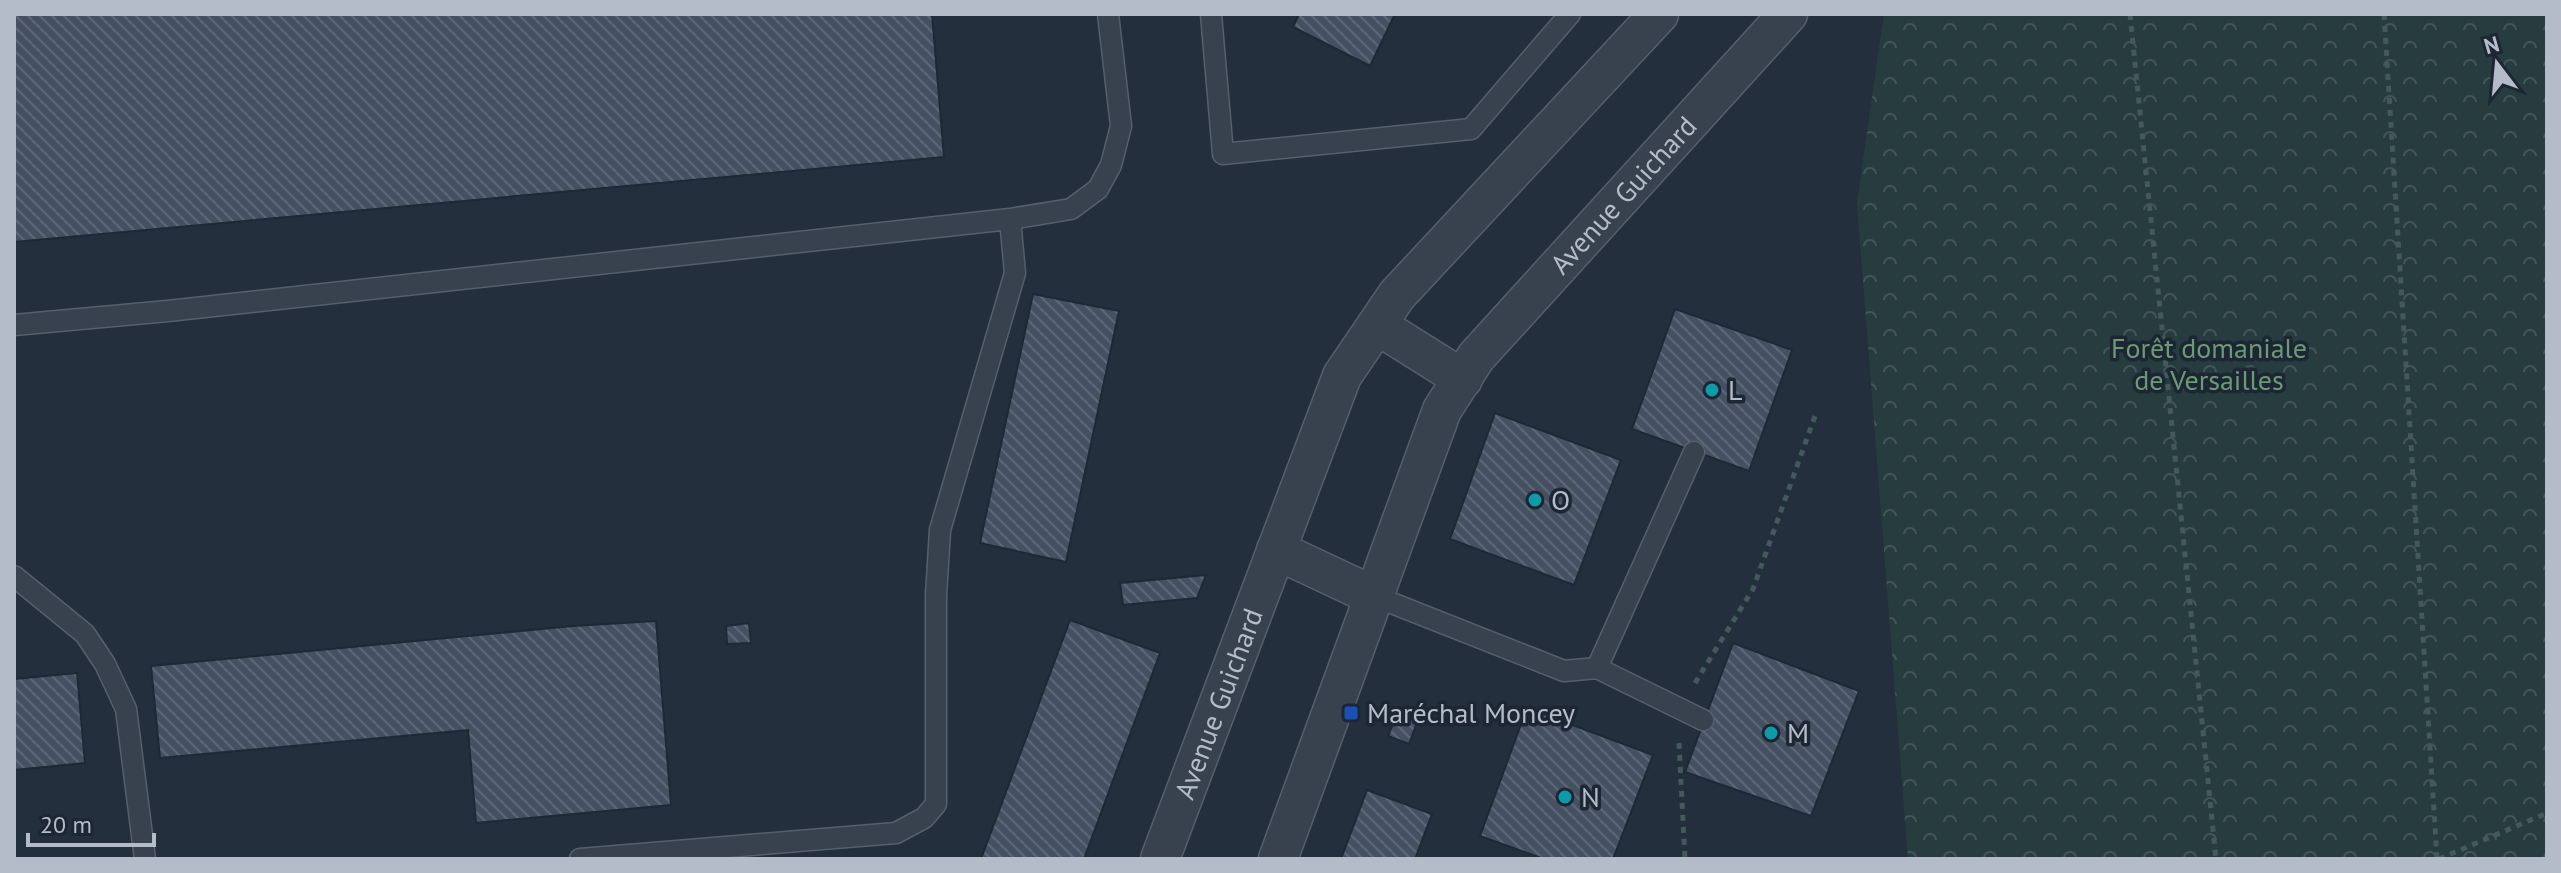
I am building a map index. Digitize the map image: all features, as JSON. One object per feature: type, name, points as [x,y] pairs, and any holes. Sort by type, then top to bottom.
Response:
[{"type":"street","name":"Avenue Guichard","points":[[1160,859],[1342,376],[1397,295],[1659,14]]},
{"type":"street","name":"Avenue Guichard","points":[[1278,859],[1442,410],[1476,357],[1788,14]]},
{"type":"street","points":[[1377,325],[1463,379]]},
{"type":"street","points":[[1276,550],[1374,596]]},
{"type":"lane","points":[[14,325],[1010,219],[1071,209],[1098,189],[1111,165],[1121,126],[1108,14]]},
{"type":"lane","points":[[1211,14],[1223,154],[1471,129],[1570,14]]},
{"type":"lane","points":[[580,859],[896,833],[924,818],[936,804],[936,595],[940,530],[1015,273],[1010,219]]},
{"type":"lane","points":[[1597,668],[1694,452]]},
{"type":"lane","points":[[14,576],[85,634],[105,664],[126,709],[145,859]]},
{"type":"lane","points":[[1374,596],[1564,671],[1597,668],[1703,720]]},
{"type":"path","points":[[2130,14],[2216,859]]},
{"type":"path","points":[[2384,14],[2438,859],[2547,813]]},
{"type":"path","points":[[1685,859],[1677,707],[1707,667],[1753,589],[1815,416]]},
{"type":"green space","name":"Forêt domaniale de Versailles","points":[[1884,14],[2547,14],[2547,859],[1908,859],[1857,203]]},
{"type":"building","points":[[14,14],[932,14],[944,157],[14,242]]},
{"type":"building","points":[[1299,14],[1395,14],[1370,66],[1293,27]]},
{"type":"building","points":[[1033,294],[1119,311],[1066,562],[980,543]]},
{"type":"building","name":"L","points":[[1675,309],[1792,350],[1749,471],[1632,429]]},
{"type":"building","name":"O","points":[[1495,413],[1621,460],[1574,585],[1450,539]]},
{"type":"building","points":[[1206,575],[1197,598],[1123,605],[1120,583]]},
{"type":"building","points":[[1070,620],[1160,653],[1084,859],[981,859]]},
{"type":"building","points":[[656,621],[671,805],[476,823],[468,730],[160,758],[151,666]]},
{"type":"building","points":[[749,623],[751,643],[727,644],[726,626]]},
{"type":"building","name":"M","points":[[1733,643],[1859,691],[1811,816],[1685,772]]},
{"type":"building","points":[[77,673],[85,763],[14,770],[14,679]]},
{"type":"building","name":"N","points":[[1527,708],[1653,755],[1613,859],[1544,859],[1480,836]]},
{"type":"building","points":[[1398,712],[1418,720],[1409,744],[1388,736]]},
{"type":"building","points":[[1367,790],[1432,814],[1415,859],[1341,859]]},
{"type":"place","name":"L","points":[[1712,390]]},
{"type":"place","name":"O","points":[[1535,500]]},
{"type":"place","name":"Maréchal Moncey","points":[[1351,713]]},
{"type":"place","name":"M","points":[[1771,733]]},
{"type":"place","name":"N","points":[[1565,797]]}]
